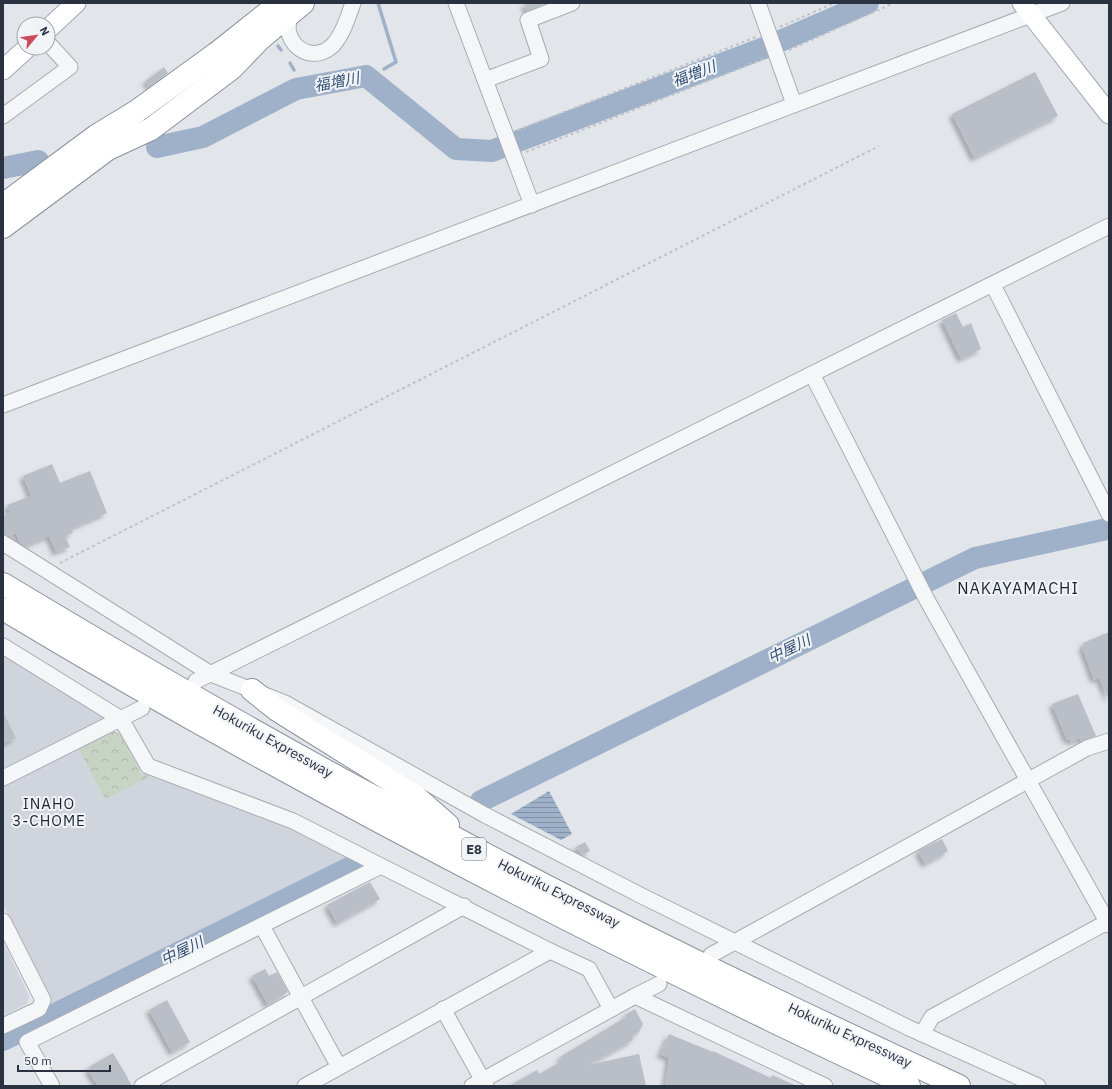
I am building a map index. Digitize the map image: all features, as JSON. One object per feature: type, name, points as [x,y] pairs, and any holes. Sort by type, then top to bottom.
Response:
[{"type":"highway","points":[[3,226],[137,111],[218,52],[255,32],[291,7]]},
{"type":"highway","points":[[3,205],[102,142]]},
{"type":"highway","points":[[3,574],[64,613],[202,695],[247,726]]},
{"type":"highway","name":"Hokuriku Expressway","points":[[3,584],[111,649],[363,791],[692,960],[959,1086]]},
{"type":"highway","name":"Hokuriku Expressway","points":[[3,609],[236,745],[358,812],[659,967],[909,1086]]},
{"type":"highway","points":[[252,690],[277,710],[415,796],[480,852]]},
{"type":"main road","points":[[56,22],[76,3]]},
{"type":"main road","points":[[1027,9],[1109,114]]},
{"type":"main road","points":[[3,70],[18,56]]},
{"type":"street","points":[[291,7],[288,31],[291,38],[304,52],[319,54],[333,44],[339,37],[353,3]]},
{"type":"street","points":[[456,3],[532,205]]},
{"type":"street","points":[[758,3],[794,104]]},
{"type":"street","points":[[3,405],[532,205],[794,104],[1027,9],[1062,3]]},
{"type":"street","points":[[485,80],[541,59],[528,20],[565,4]]},
{"type":"street","points":[[3,116],[70,67],[56,52]]},
{"type":"street","points":[[196,681],[1109,226]]},
{"type":"street","points":[[993,285],[1109,514]]},
{"type":"street","points":[[812,374],[926,600],[1108,923],[932,1017],[922,1034]]},
{"type":"street","points":[[3,543],[211,674],[285,702],[485,815],[642,896],[736,940],[922,1034],[1038,1086]]},
{"type":"street","points":[[3,646],[121,719],[148,766],[293,821],[464,906],[550,951],[589,969],[611,1009]]},
{"type":"street","points":[[3,778],[142,708]]},
{"type":"street","points":[[711,954],[1087,748],[1109,741]]},
{"type":"street","points":[[52,1086],[27,1042],[381,866]]},
{"type":"street","points":[[142,1086],[302,998],[464,906]]},
{"type":"street","points":[[3,921],[43,1000],[39,1009],[3,1026]]},
{"type":"street","points":[[262,926],[339,1067]]},
{"type":"street","points":[[305,1086],[550,951]]},
{"type":"street","points":[[443,1010],[480,1084],[611,1009],[659,984]]},
{"type":"street","points":[[635,996],[801,1081],[825,1086]]},
{"type":"path","points":[[505,134],[769,32],[834,3]]},
{"type":"path","points":[[514,157],[777,54],[894,3]]},
{"type":"path","points":[[46,570],[879,146]]},
{"type":"shaded area","points":[[3,655],[109,716],[3,768]]},
{"type":"shaded area","points":[[112,731],[121,734],[141,773],[278,823],[354,854],[53,1005],[3,905],[3,786]]},
{"type":"shaded area","points":[[3,942],[29,996],[27,1004],[3,1016]]},
{"type":"green space","points":[[112,731],[121,734],[141,773],[151,776],[105,799],[78,748]]},
{"type":"water","points":[[549,791],[572,834],[561,840],[511,814]]},
{"type":"building","points":[[524,3],[547,3],[527,11]]},
{"type":"building","points":[[164,67],[168,73],[149,87],[146,81]]},
{"type":"building","points":[[1035,72],[1058,116],[974,158],[952,114]]},
{"type":"building","points":[[956,313],[963,327],[971,323],[981,349],[961,359],[942,320]]},
{"type":"building","points":[[52,464],[60,483],[90,471],[107,513],[71,528],[73,533],[65,536],[70,547],[56,552],[49,536],[25,546],[20,543],[16,533],[9,536],[3,534],[3,516],[10,513],[7,505],[31,496],[23,476]]},
{"type":"building","points":[[1109,632],[1109,700],[1099,678],[1094,680],[1082,647],[1084,646],[1083,643]]},
{"type":"building","points":[[1078,694],[1096,736],[1081,741],[1080,738],[1071,742],[1070,739],[1067,740],[1052,704]]},
{"type":"building","points":[[3,712],[16,738],[3,744]]},
{"type":"building","points":[[942,839],[948,851],[925,864],[918,851]]},
{"type":"building","points":[[585,842],[590,851],[582,855],[576,847]]},
{"type":"building","points":[[370,882],[380,899],[337,923],[327,905]]},
{"type":"building","points":[[265,969],[269,976],[277,972],[288,992],[268,1005],[252,976]]},
{"type":"building","points":[[167,1000],[190,1042],[172,1052],[149,1010]]},
{"type":"building","points":[[635,1009],[643,1024],[639,1032],[632,1036],[633,1040],[588,1065],[639,1054],[646,1086],[509,1086],[537,1070],[539,1074],[562,1061],[560,1057],[626,1017],[625,1015]]},
{"type":"building","points":[[669,1034],[713,1051],[771,1078],[772,1075],[797,1086],[665,1086],[669,1058],[660,1054]]},
{"type":"building","points":[[113,1053],[132,1086],[98,1086],[88,1070],[90,1069],[89,1067]]},
{"type":"waterway","points":[[378,3],[396,62],[384,69]]},
{"type":"waterway","name":"福増川","points":[[518,141],[769,46],[868,3]]},
{"type":"waterway","points":[[278,46],[281,50]]},
{"type":"waterway","points":[[290,63],[294,70]]},
{"type":"waterway","name":"福増川","points":[[366,76],[375,74]]},
{"type":"waterway","name":"福増川","points":[[157,147],[203,137],[296,89],[366,76],[456,149],[492,151],[502,147]]},
{"type":"waterway","name":"福増川","points":[[299,85],[300,89]]},
{"type":"waterway","name":"福増川","points":[[3,168],[38,161]]},
{"type":"waterway","name":"中屋川","points":[[481,801],[975,558],[1107,529]]},
{"type":"waterway","name":"中屋川","points":[[3,1040],[361,862]]},
{"type":"district","name":"NAKAYAMACHI","points":[[1018,588]]},
{"type":"district","name":"INAHO 3-CHOME","points":[[49,812]]}]
